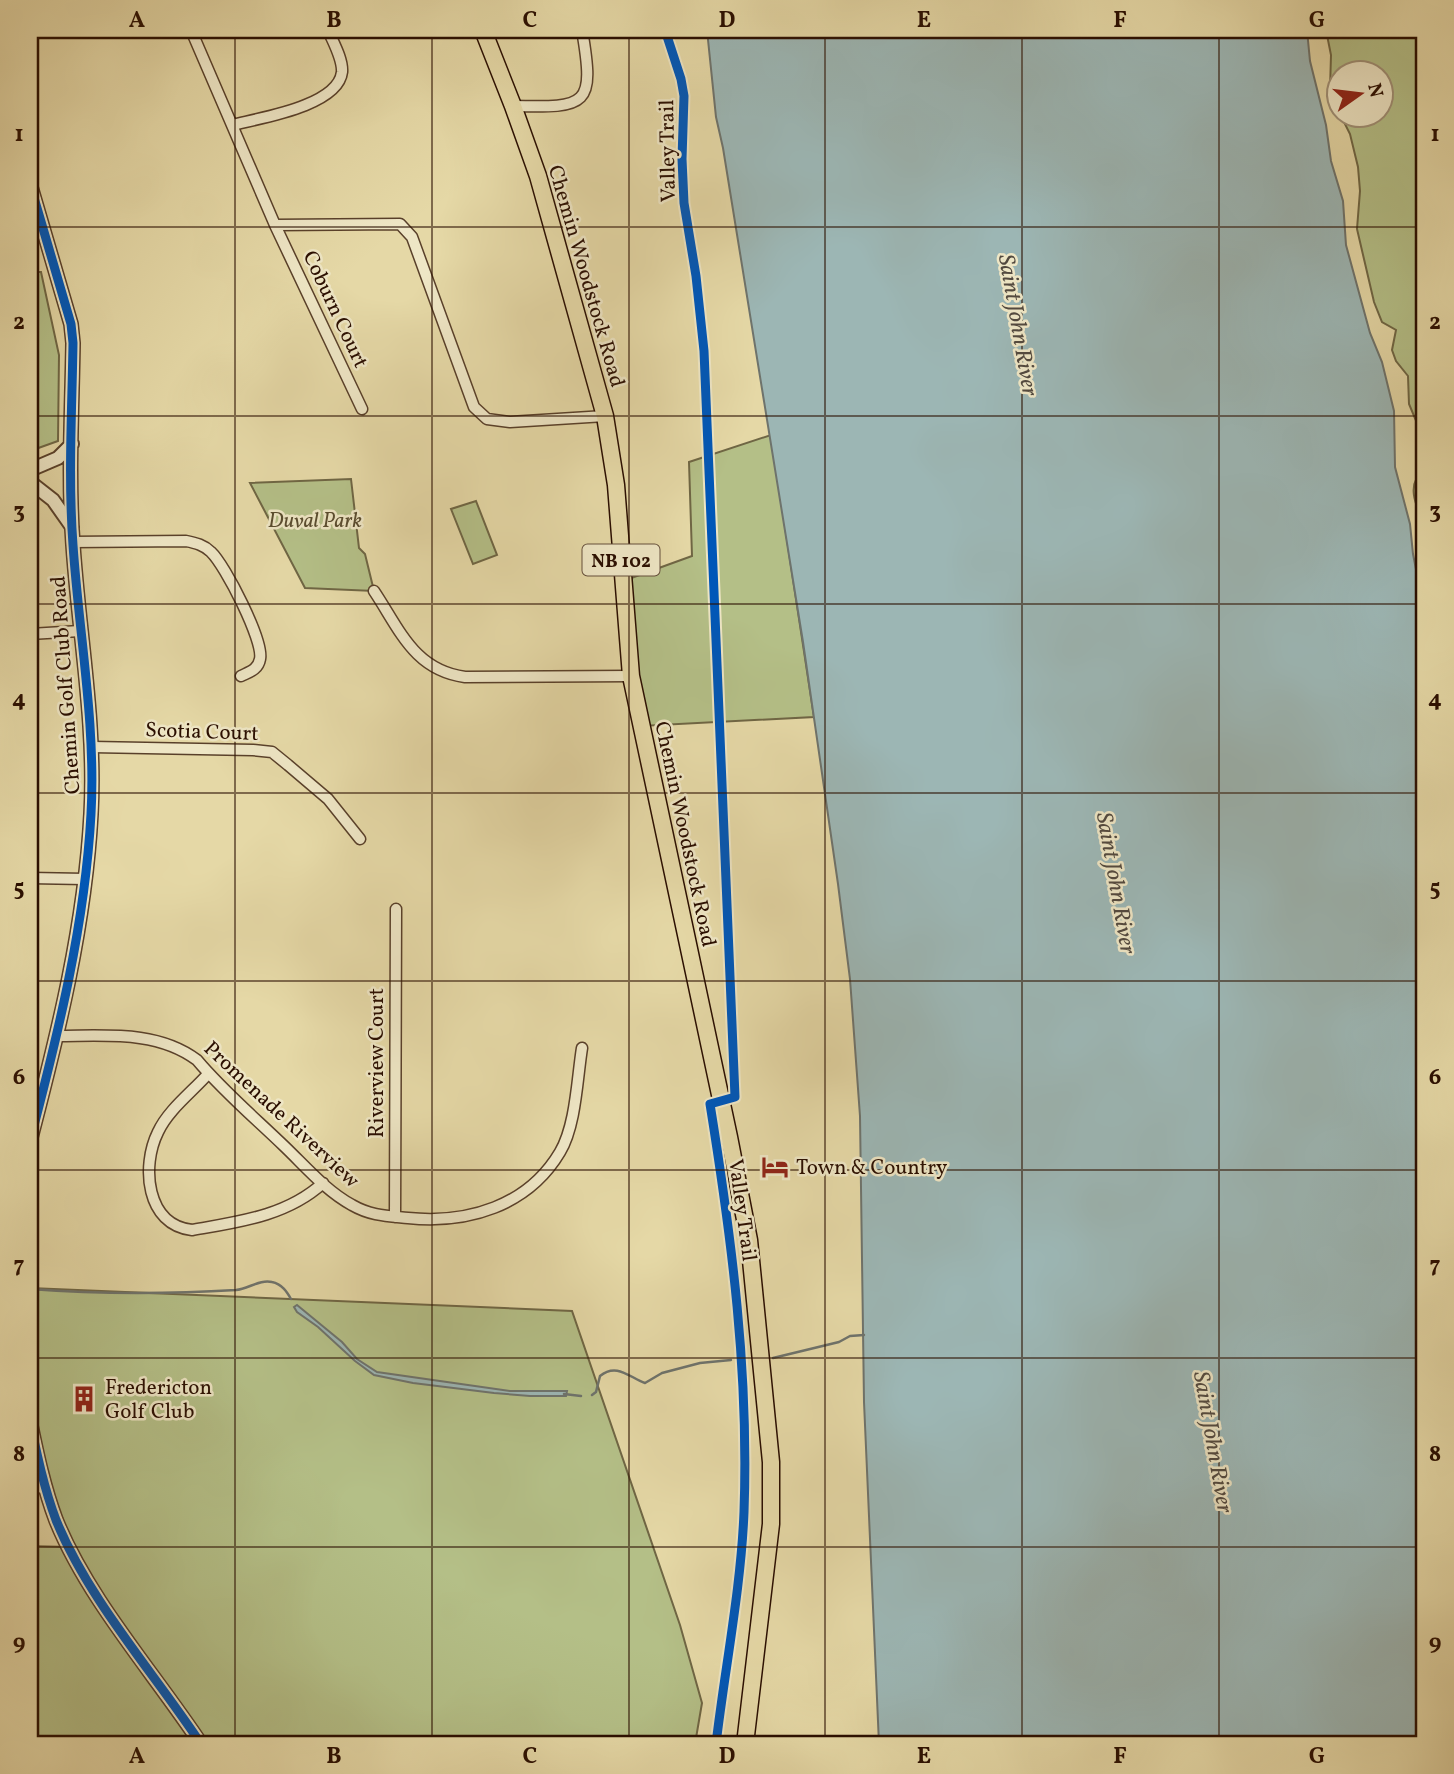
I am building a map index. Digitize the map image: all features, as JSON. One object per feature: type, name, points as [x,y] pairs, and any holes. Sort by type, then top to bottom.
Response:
[{"type":"main road","name":"Chemin Woodstock Road","points":[[483,30],[538,176],[605,416],[616,485],[631,676],[729,1137],[748,1240],[758,1312],[771,1462],[771,1524],[745,1744]]},
{"type":"street","name":"Coburn Court","points":[[191,30],[275,225],[362,409]]},
{"type":"street","points":[[232,125],[321,99],[337,86],[342,71],[328,30]]},
{"type":"street","points":[[513,106],[568,105],[584,93],[589,72],[582,30]]},
{"type":"street","name":"Chemin Golf Club Road","points":[[30,184],[72,324],[72,542],[92,747],[91,814],[75,946],[57,1036],[32,1122],[30,1141]]},
{"type":"street","points":[[275,225],[400,224],[412,237],[474,407],[487,419],[510,422],[605,416]]},
{"type":"street","points":[[30,470],[58,458],[72,444]]},
{"type":"street","points":[[30,482],[53,500],[72,527]]},
{"type":"street","points":[[72,542],[187,541],[211,551],[247,612],[259,642],[260,662],[254,670],[241,676]]},
{"type":"street","points":[[374,591],[412,649],[425,663],[451,675],[631,676]]},
{"type":"street","points":[[30,634],[80,631]]},
{"type":"street","name":"Scotia Court","points":[[92,747],[272,752],[328,799],[360,839]]},
{"type":"street","points":[[30,878],[85,879]]},
{"type":"street","name":"Riverview Court","points":[[395,1217],[396,909]]},
{"type":"street","name":"Promenade Riverview","points":[[57,1036],[148,1038],[182,1049],[197,1060],[208,1074],[323,1184],[352,1205],[380,1217],[451,1219],[475,1215],[509,1202],[540,1177],[561,1151],[572,1118],[582,1048]]},
{"type":"street","points":[[208,1074],[165,1119],[153,1145],[149,1177],[156,1205],[169,1224],[192,1230],[273,1213],[310,1195],[323,1184]]},
{"type":"street","points":[[30,1422],[45,1487],[57,1521],[91,1587],[201,1744]]},
{"type":"street","points":[[30,1488],[45,1487]]},
{"type":"green space","points":[[1326,30],[1424,30],[1424,456],[1421,452],[1417,423],[1409,404],[1408,376],[1396,361],[1392,350],[1396,330],[1382,322],[1374,302],[1357,229],[1360,191],[1358,167],[1348,130],[1394,130],[1394,60],[1331,60]]},
{"type":"green space","points":[[30,272],[41,272],[59,355],[58,441],[30,451]]},
{"type":"green space","points":[[771,435],[814,717],[641,726],[623,581],[692,556],[689,462]]},
{"type":"green space","points":[[1424,470],[1424,522],[1415,502],[1414,488],[1418,475]]},
{"type":"green space","name":"Duval Park","points":[[351,479],[359,548],[365,554],[374,591],[305,588],[250,483]]},
{"type":"green space","points":[[476,501],[497,555],[473,564],[451,509]]},
{"type":"green space","name":"Fredericton Golf Club","points":[[30,1288],[572,1311],[680,1625],[702,1703],[695,1744],[30,1744],[30,1546],[69,1547],[30,1421]]},
{"type":"water","name":"Saint John River","points":[[707,30],[1307,30],[1310,61],[1324,117],[1324,130],[1327,130],[1331,161],[1343,201],[1346,245],[1394,411],[1395,467],[1410,524],[1424,610],[1424,1744],[879,1744],[864,1402],[860,1116],[850,979],[803,642],[716,117]]},
{"type":"water","points":[[297,1305],[342,1342],[357,1359],[377,1372],[510,1391],[567,1391],[566,1396],[494,1393],[413,1383],[374,1375],[297,1312],[294,1307]]},
{"type":"waterway","points":[[30,1289],[107,1293],[185,1292],[236,1290],[267,1281],[281,1286],[291,1299]]},
{"type":"waterway","points":[[773,1358],[839,1342],[850,1336],[864,1335]]},
{"type":"waterway","points":[[592,1395],[596,1392],[600,1376],[612,1370],[623,1372],[645,1383],[662,1373],[700,1363],[731,1360]]},
{"type":"waterway","points":[[564,1394],[581,1396]]},
{"type":"cycle path","name":"Valley Trail","points":[[665,30],[684,96],[684,203],[696,276],[704,351],[735,1097],[710,1104],[732,1256],[741,1358],[745,1460],[740,1570],[716,1744]]},
{"type":"cycle path","points":[[30,184],[71,324],[73,343],[72,520],[89,713],[92,780],[88,856],[76,938],[60,1020],[30,1141]]},
{"type":"cycle path","points":[[30,1421],[48,1496],[69,1549],[104,1607],[201,1744]]},
{"type":"place","name":"Town & Country","points":[[775,1167]]},
{"type":"place","name":"Fredericton Golf Club","points":[[84,1399]]}]
